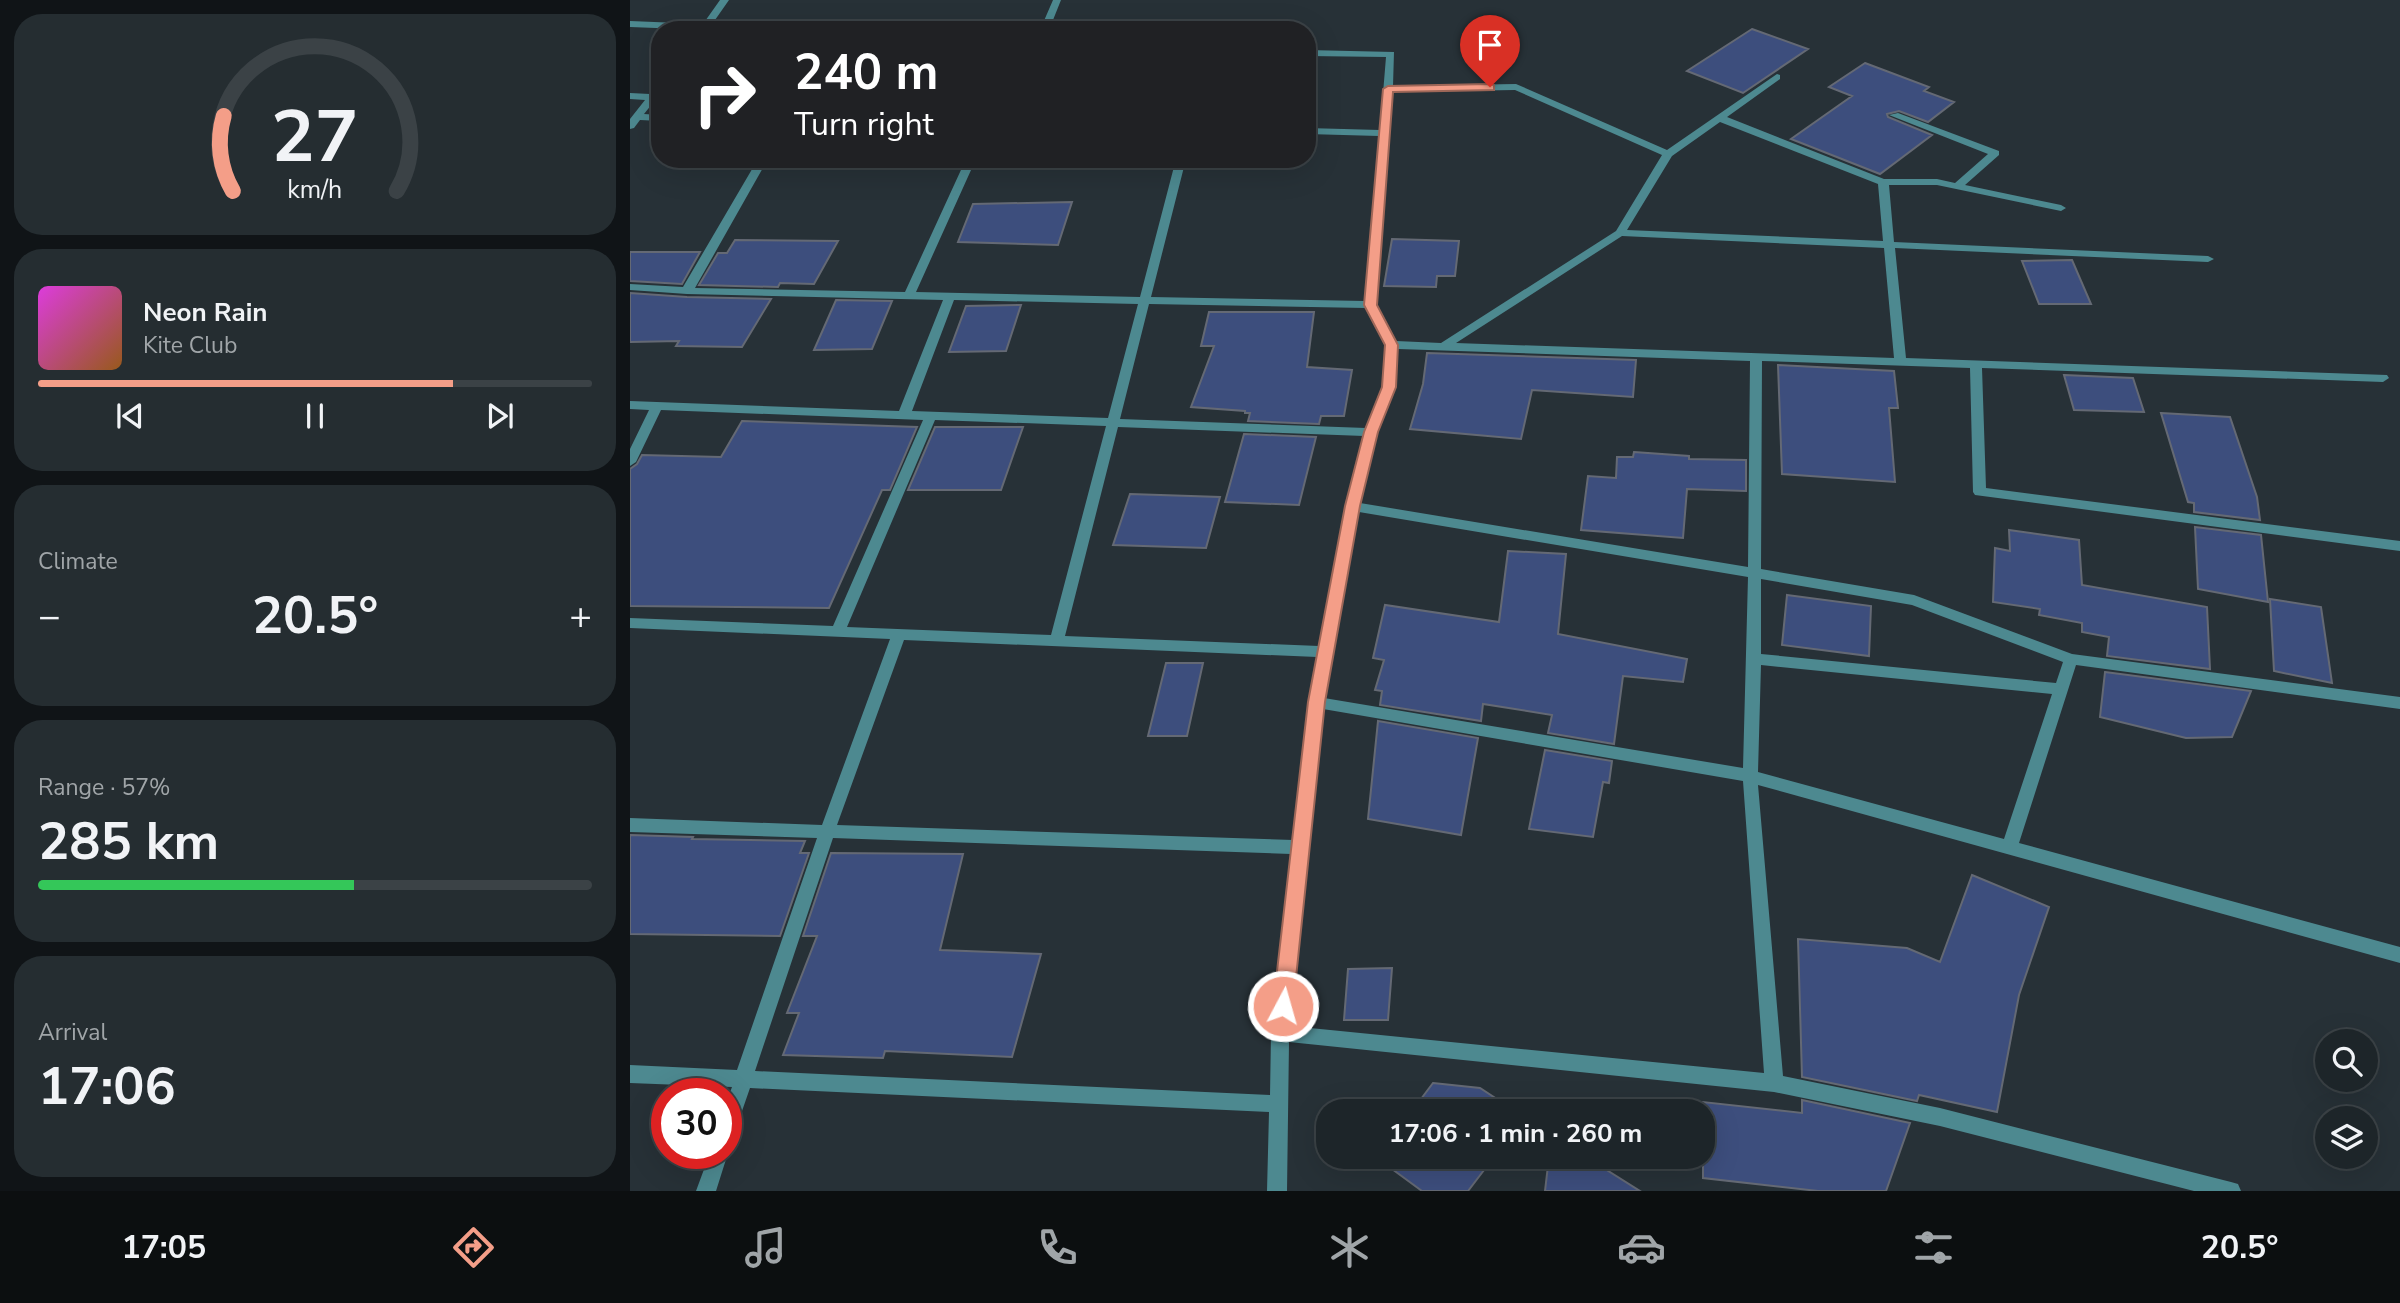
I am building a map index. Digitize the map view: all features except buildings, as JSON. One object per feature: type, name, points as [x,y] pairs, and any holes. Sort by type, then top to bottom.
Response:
[{"type":"street","points":[[709,21],[725,0]]},
{"type":"street","points":[[1048,21],[1057,0]]},
{"type":"street","points":[[630,24],[651,25]]},
{"type":"street","points":[[1277,1191],[1280,1033],[1316,702],[1353,506],[1371,432],[1389,387],[1392,345],[1370,305],[1391,54],[1316,53]]},
{"type":"street","points":[[1444,346],[1620,233],[1668,154],[1777,77]]},
{"type":"street","points":[[1388,89],[1516,87],[1668,154]]},
{"type":"street","points":[[630,96],[651,97]]},
{"type":"street","points":[[633,122],[651,98]]},
{"type":"street","points":[[1894,115],[1995,153],[1956,186]]},
{"type":"street","points":[[1720,118],[1882,182],[1937,182],[2061,208]]},
{"type":"street","points":[[633,122],[651,119]]},
{"type":"street","points":[[1316,131],[1384,133]]},
{"type":"street","points":[[687,291],[758,168]]},
{"type":"street","points":[[909,295],[967,168]]},
{"type":"street","points":[[1057,640],[1179,168]]},
{"type":"street","points":[[1882,182],[1900,362]]},
{"type":"street","points":[[1620,233],[2208,259]]},
{"type":"street","points":[[630,287],[687,291],[1370,305]]},
{"type":"street","points":[[904,415],[950,296]]},
{"type":"street","points":[[1392,345],[2383,378]]},
{"type":"street","points":[[1756,357],[1754,659],[1750,776],[1774,1083]]},
{"type":"street","points":[[1976,364],[1980,492],[2400,546]]},
{"type":"street","points":[[630,405],[1371,432]]},
{"type":"street","points":[[630,462],[657,407]]},
{"type":"street","points":[[838,631],[931,416]]},
{"type":"street","points":[[1353,506],[1914,600],[2071,659],[2400,703]]},
{"type":"street","points":[[630,623],[1326,652]]},
{"type":"street","points":[[742,1085],[827,832],[899,634]]},
{"type":"street","points":[[1754,659],[2062,689]]},
{"type":"street","points":[[2009,848],[2071,659]]},
{"type":"street","points":[[1316,702],[1750,776],[2400,955]]},
{"type":"street","points":[[630,825],[1300,847]]},
{"type":"street","points":[[1280,1033],[1774,1083],[1940,1117],[2231,1191]]},
{"type":"street","points":[[630,1074],[1278,1104]]},
{"type":"street","points":[[706,1191],[714,1169]]},
{"type":"route","points":[[1283,1006],[1316,702],[1353,506],[1371,432],[1389,387],[1392,345],[1370,305],[1388,89],[1490,87]]}]
